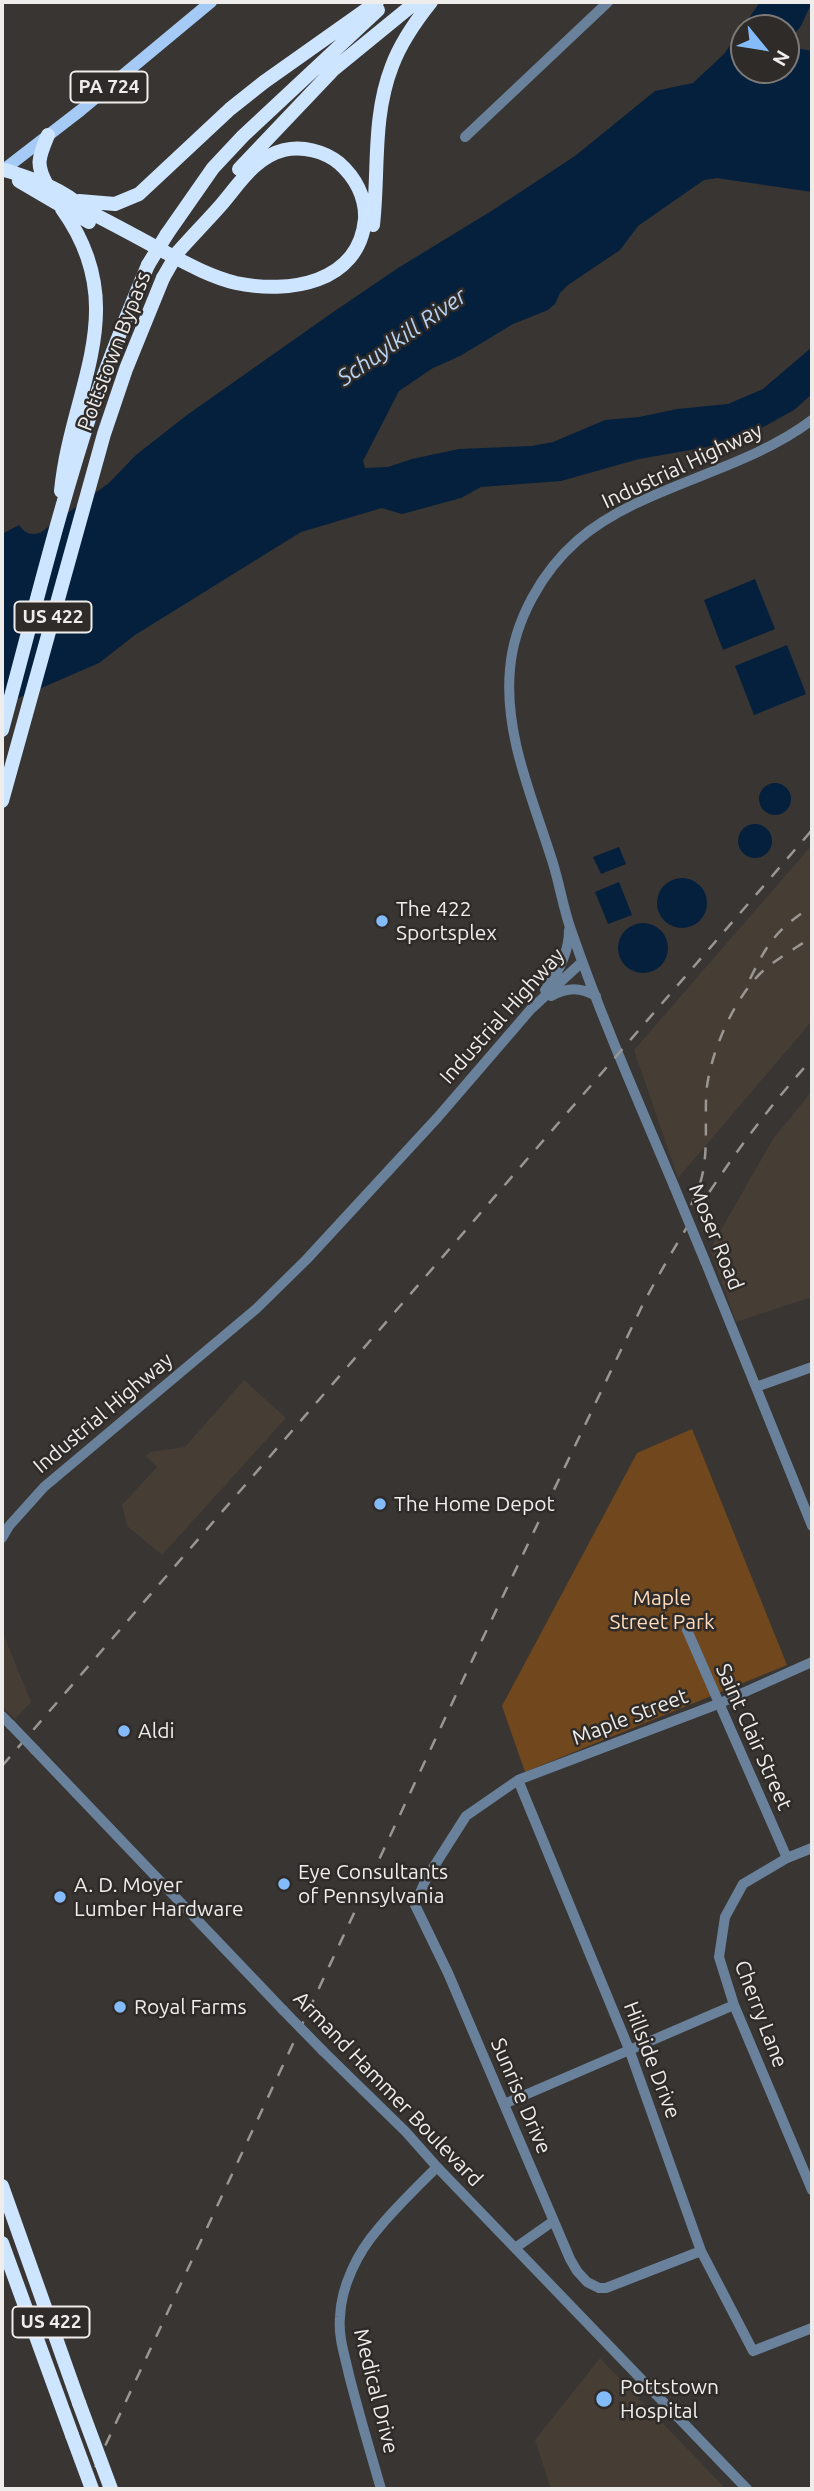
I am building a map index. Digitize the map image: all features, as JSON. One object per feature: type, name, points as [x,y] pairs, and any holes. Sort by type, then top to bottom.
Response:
[{"type":"highway","points":[[74,200],[106,204],[123,202],[139,194],[230,109],[377,2]]},
{"type":"highway","name":"Pottstown Bypass","points":[[57,524],[112,353],[148,265],[167,234],[213,168],[243,136],[387,2]]},
{"type":"highway","name":"Pottstown Bypass","points":[[2,801],[104,434],[126,369],[163,278],[208,208],[240,168],[334,69],[416,2]]},
{"type":"highway","points":[[3,172],[138,248],[220,288],[248,294],[283,295],[315,290],[332,284],[355,267],[371,236],[379,126],[385,87],[401,46],[431,2]]},
{"type":"highway","points":[[47,186],[39,168],[39,161],[48,135]]},
{"type":"highway","points":[[3,172],[47,186],[201,272],[240,284],[294,285],[317,280],[335,272],[356,249],[363,232],[363,201],[352,177],[332,158],[304,149],[284,150],[268,156],[248,173],[178,252]]},
{"type":"highway","points":[[57,524],[62,472],[89,372],[95,306],[92,270],[85,246],[59,205]]},
{"type":"highway","name":"US 422","points":[[2,730],[57,524]]},
{"type":"highway","name":"US 422","points":[[2,2186],[111,2489]]},
{"type":"highway","name":"US 422","points":[[2,2243],[92,2489]]},
{"type":"highway","points":[[2,2253],[46,2366]]},
{"type":"main road","name":"PA 724","points":[[3,172],[211,2]]},
{"type":"street","points":[[465,137],[608,2]]},
{"type":"street","name":"Industrial Highway","points":[[2,1538],[9,1526],[44,1487],[256,1309],[306,1260],[438,1117],[530,1009],[582,962],[516,746],[509,697],[510,667],[525,613],[558,561],[578,540],[606,520],[781,441],[812,420]]},
{"type":"street","points":[[530,1009],[557,975],[565,957],[569,926]]},
{"type":"street","name":"Moser Road","points":[[582,962],[812,1526]]},
{"type":"street","points":[[530,1009],[561,990],[572,988],[596,996]]},
{"type":"street","points":[[757,1387],[812,1367]]},
{"type":"street","name":"Saint Clair Street","points":[[687,1630],[787,1858]]},
{"type":"street","name":"Maple Street","points":[[466,1816],[518,1780],[719,1704],[812,1662]]},
{"type":"street","name":"Armand Hammer Boulevard","points":[[2,1716],[282,2010],[397,2122],[747,2489]]},
{"type":"street","name":"Hillside Drive","points":[[518,1780],[629,2049],[701,2251],[753,2351],[812,2328]]},
{"type":"street","name":"Sunrise Drive","points":[[466,1816],[426,1879],[415,1905],[448,1973],[552,2222],[576,2271],[587,2282],[599,2288],[606,2288],[701,2251]]},
{"type":"street","name":"Cherry Lane","points":[[812,1848],[787,1858],[743,1884],[725,1917],[719,1957],[734,2005],[812,2190]]},
{"type":"street","points":[[504,2104],[734,2005]]},
{"type":"street","name":"Medical Drive","points":[[381,2489],[341,2340],[340,2317],[344,2293],[351,2272],[376,2230],[438,2167]]},
{"type":"street","points":[[516,2248],[552,2222]]},
{"type":"shaded area","points":[[812,845],[812,1021],[678,1178],[634,1050]]},
{"type":"shaded area","points":[[812,1091],[812,1297],[736,1322],[710,1249],[773,1139]]},
{"type":"shaded area","points":[[244,1380],[286,1418],[162,1555],[127,1526],[122,1505],[157,1467],[146,1456],[150,1452],[185,1447]]},
{"type":"shaded area","points":[[2,1631],[31,1702],[15,1719],[2,1706]]},
{"type":"shaded area","name":"Pottstown Hospital","points":[[600,2358],[726,2489],[551,2489],[535,2440]]},
{"type":"green space","name":"Maple Street Park","points":[[692,1429],[787,1665],[525,1772],[502,1706],[637,1453]]},
{"type":"water","points":[[760,2],[812,2],[800,27],[800,14],[752,14]]},
{"type":"water","name":"Schuylkill River","points":[[730,45],[730,84],[800,84],[800,49],[812,51],[812,192],[717,178],[704,180],[638,226],[620,250],[568,285],[548,310],[513,324],[460,356],[433,368],[399,391],[363,461],[365,468],[388,467],[459,449],[532,446],[553,442],[605,420],[728,404],[763,389],[812,347],[812,394],[794,410],[756,431],[713,446],[639,459],[561,481],[481,487],[461,498],[402,514],[382,508],[301,532],[135,635],[99,663],[2,705],[2,534],[19,525],[28,533],[40,533],[109,483],[136,455],[187,415],[329,315],[575,156],[655,91],[693,83]]},
{"type":"water","points":[[755,579],[775,629],[723,650],[704,600]]},
{"type":"water","points":[[787,645],[806,694],[754,715],[735,666]]},
{"type":"water","points":[[775,783],[787,787],[791,799],[787,811],[775,815],[763,811],[759,799],[763,787]]},
{"type":"water","points":[[755,824],[767,829],[772,841],[767,853],[755,858],[743,853],[738,841],[743,829]]},
{"type":"water","points":[[619,847],[626,864],[601,874],[593,857]]},
{"type":"water","points":[[682,878],[700,885],[707,903],[700,921],[682,928],[664,921],[657,903],[664,885]]},
{"type":"water","points":[[619,882],[632,915],[608,924],[595,892]]},
{"type":"water","points":[[643,923],[661,930],[668,948],[661,966],[643,973],[625,966],[618,948],[625,930]]},
{"type":"railway","points":[[2,1766],[812,830]]},
{"type":"railway","points":[[750,979],[775,937],[812,906]]},
{"type":"railway","points":[[691,1205],[704,1167],[707,1084],[716,1049],[732,1012],[764,970],[812,937]]},
{"type":"railway","points":[[85,2489],[469,1667],[643,1304],[720,1176],[764,1116],[812,1059]]},
{"type":"place","name":"The 422 Sportsplex","points":[[382,921]]},
{"type":"place","name":"The Home Depot","points":[[380,1504]]},
{"type":"place","name":"Aldi","points":[[124,1731]]},
{"type":"place","name":"Eye Consultants of Pennsylvania","points":[[284,1884]]},
{"type":"place","name":"A. D. Moyer Lumber Hardware","points":[[60,1897]]},
{"type":"place","name":"Royal Farms","points":[[120,2007]]},
{"type":"place","name":"Pottstown Hospital","points":[[604,2399]]}]
